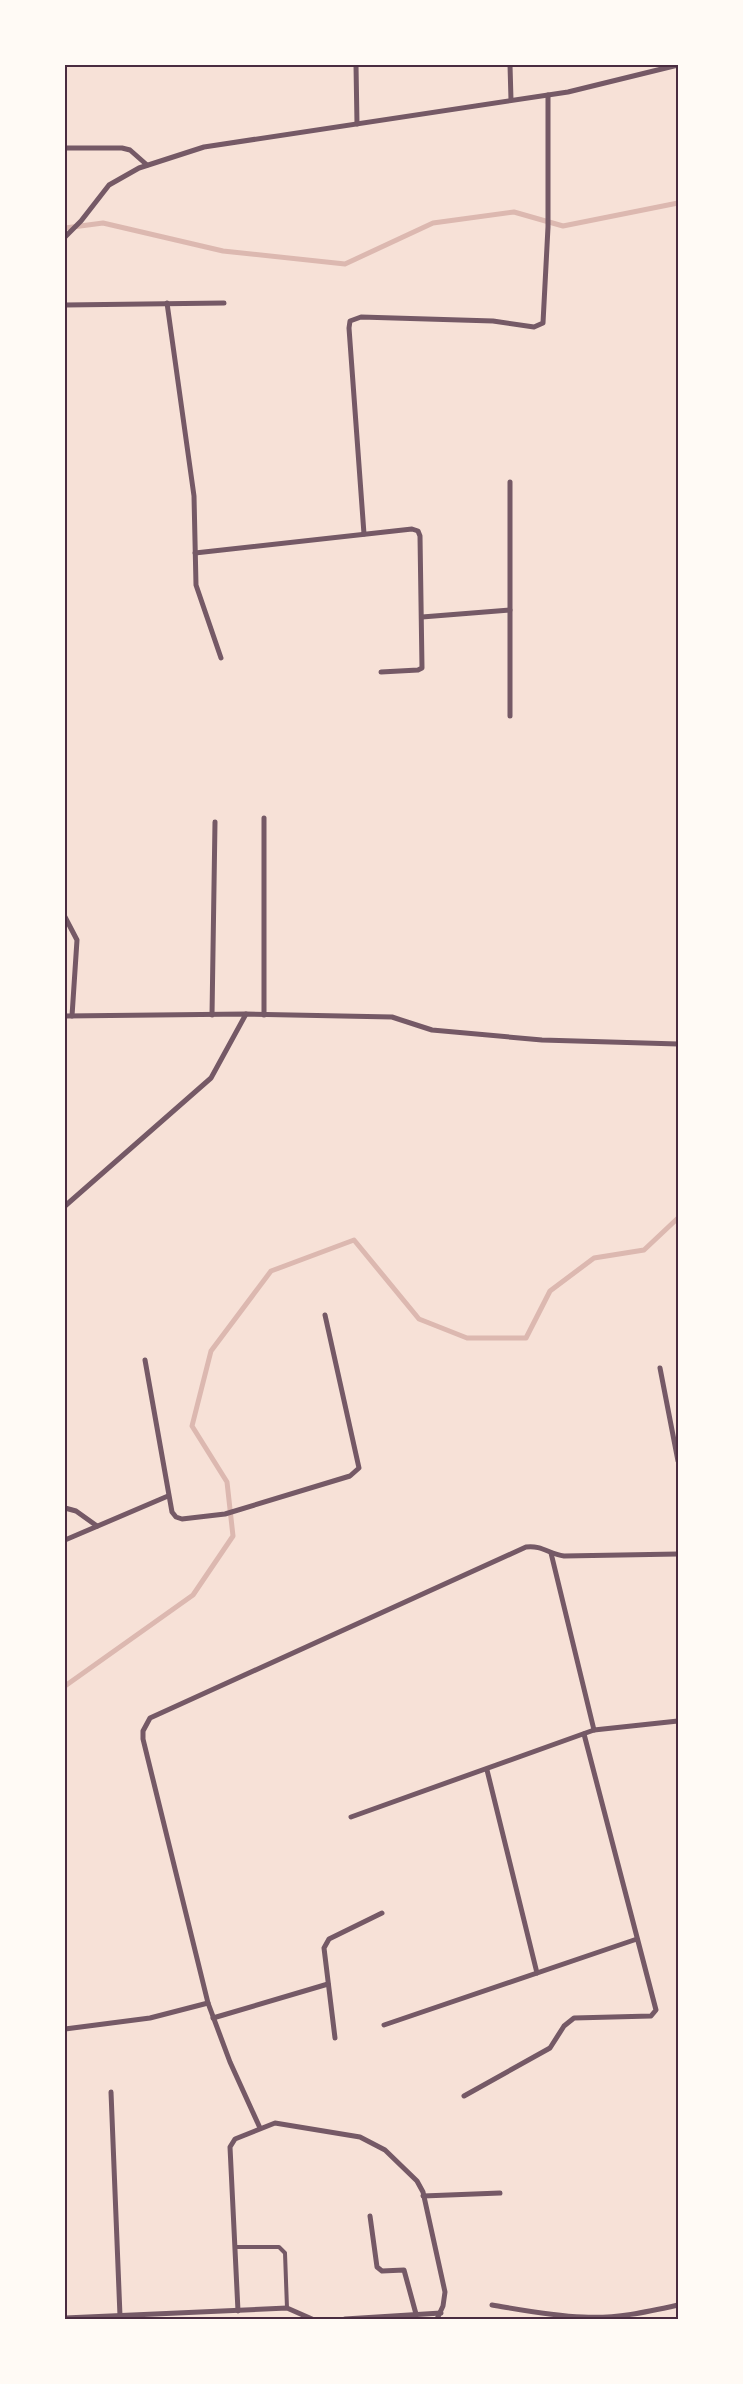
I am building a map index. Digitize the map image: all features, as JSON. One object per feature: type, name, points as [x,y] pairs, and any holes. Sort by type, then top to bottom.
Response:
[{"type":"street","points":[[356,65],[357,124]]},
{"type":"street","points":[[510,65],[511,100]]},
{"type":"street","points":[[65,237],[81,221],[109,185],[147,166],[204,147],[548,95],[662,67],[678,66]]},
{"type":"street","points":[[364,534],[350,322],[361,317],[493,321],[539,326],[544,319],[548,227],[548,95]]},
{"type":"street","points":[[65,148],[122,148],[130,150],[147,166]]},
{"type":"street","points":[[167,303],[194,496],[198,595],[221,658]]},
{"type":"street","points":[[65,305],[224,303]]},
{"type":"street","points":[[510,482],[510,716]]},
{"type":"street","points":[[195,553],[412,529],[418,531],[420,536],[422,668],[418,670],[381,672]]},
{"type":"street","points":[[422,617],[510,610]]},
{"type":"street","points":[[264,818],[264,1015]]},
{"type":"street","points":[[212,1015],[215,822]]},
{"type":"street","points":[[65,917],[76,940],[72,1016]]},
{"type":"street","points":[[65,1206],[211,1078],[246,1014]]},
{"type":"street","points":[[65,1016],[246,1014],[392,1017],[432,1030],[542,1040],[678,1044]]},
{"type":"street","points":[[145,1360],[172,1512],[176,1517],[182,1518],[225,1514],[350,1476],[359,1468],[326,1315]]},
{"type":"street","points":[[660,1368],[678,1462]]},
{"type":"street","points":[[65,1540],[168,1496]]},
{"type":"street","points":[[65,1508],[76,1511],[97,1526]]},
{"type":"street","points":[[260,2128],[230,2062],[208,2003],[143,1739],[143,1731],[150,1718],[526,1547],[542,1547],[551,1553],[564,1556],[678,1554]]},
{"type":"street","points":[[551,1553],[594,1730]]},
{"type":"street","points":[[351,1817],[487,1770],[594,1730],[678,1721]]},
{"type":"street","points":[[464,2096],[550,2048],[568,2021],[574,2018],[652,2016],[655,2014],[656,2010],[584,1734]]},
{"type":"street","points":[[487,1770],[537,1973]]},
{"type":"street","points":[[335,2038],[324,1948],[325,1943],[329,1939],[382,1913]]},
{"type":"street","points":[[384,2025],[637,1939]]},
{"type":"street","points":[[213,2018],[328,1984]]},
{"type":"street","points":[[65,2029],[150,2018],[208,2003]]},
{"type":"street","points":[[111,2092],[120,2316]]},
{"type":"street","points":[[238,2311],[230,2147],[235,2139],[269,2124],[281,2123],[328,2130],[370,2140],[385,2150],[417,2181],[424,2196],[445,2292],[441,2313],[437,2319]]},
{"type":"street","points":[[424,2196],[500,2193]]},
{"type":"street","points":[[370,2216],[378,2266],[382,2271],[404,2270],[416,2314]]},
{"type":"street","points":[[492,2305],[550,2315],[585,2318],[616,2316],[678,2305]]},
{"type":"street","points":[[65,2318],[178,2316],[287,2308],[312,2319]]},
{"type":"street","points":[[345,2319],[441,2313]]},
{"type":"lane","points":[[235,2247],[279,2247],[283,2249],[285,2253],[287,2308]]},
{"type":"waterway","points":[[65,228],[103,223],[223,251],[345,264],[433,223],[514,212],[563,226],[678,203]]},
{"type":"waterway","points":[[65,1686],[193,1595],[233,1536],[227,1482],[192,1426],[211,1351],[271,1271],[354,1240],[419,1319],[467,1338],[526,1338],[550,1291],[594,1258],[644,1250],[678,1218]]}]
